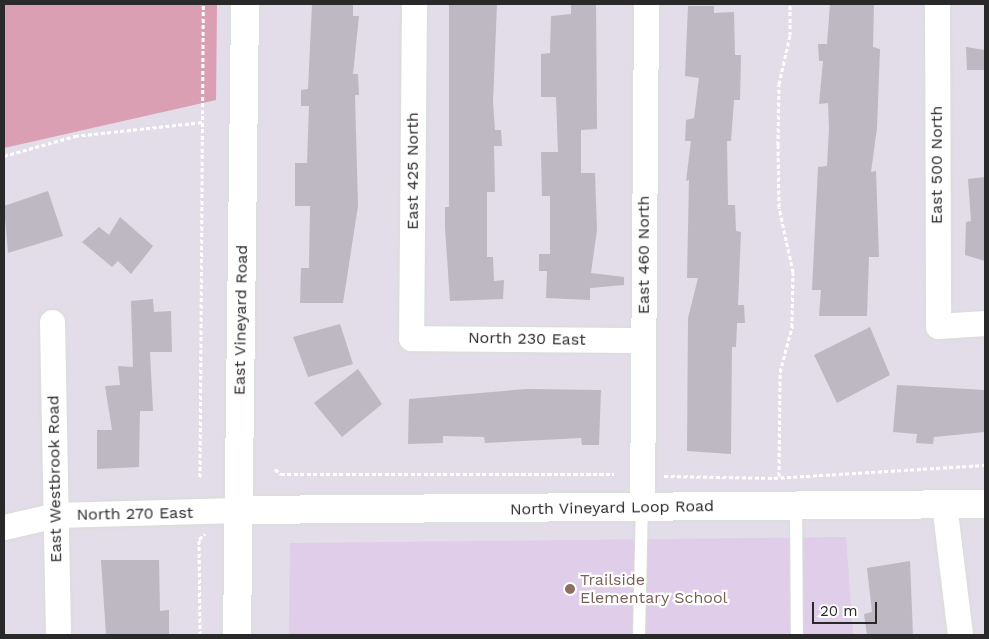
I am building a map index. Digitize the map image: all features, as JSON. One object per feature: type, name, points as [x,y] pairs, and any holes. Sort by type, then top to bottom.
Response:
[{"type":"street","name":"East Vineyard Road","points":[[237,635],[245,4]]},
{"type":"street","name":"East 425 North","points":[[411,338],[414,4]]},
{"type":"street","name":"East 460 North","points":[[642,507],[646,4]]},
{"type":"street","name":"East 500 North","points":[[937,4],[938,326],[985,323]]},
{"type":"street","name":"East Westbrook Road","points":[[52,322],[58,635]]},
{"type":"street","name":"North 230 East","points":[[411,338],[643,340]]},
{"type":"street","points":[[944,504],[960,635]]},
{"type":"street","name":"North Vineyard Loop Road","points":[[238,510],[985,504]]},
{"type":"street","name":"North 270 East","points":[[4,527],[56,515],[238,510]]},
{"type":"lane","points":[[796,506],[797,635]]},
{"type":"lane","points":[[638,635],[642,507]]},
{"type":"path","points":[[200,477],[203,4]]},
{"type":"path","points":[[779,476],[780,372],[792,327],[793,272],[779,207],[778,145],[779,84],[790,35],[790,4]]},
{"type":"path","points":[[4,156],[75,136],[203,122]]},
{"type":"path","points":[[661,476],[779,476],[985,465]]},
{"type":"path","points":[[275,469],[281,474],[614,474]]},
{"type":"path","points":[[200,635],[199,539],[207,532]]},
{"type":"shaded area","points":[[4,4],[217,4],[216,100],[4,148]]},
{"type":"shaded area","name":"Trailside Elementary School","points":[[846,537],[853,635],[289,635],[290,543]]},
{"type":"building","points":[[312,4],[353,4],[353,16],[359,16],[353,74],[358,74],[359,95],[355,95],[358,206],[343,303],[300,303],[301,268],[309,268],[310,206],[295,206],[295,163],[307,163],[309,106],[301,106],[301,90],[308,89]]},
{"type":"building","points":[[449,4],[497,4],[493,102],[495,130],[501,130],[502,146],[494,146],[495,192],[487,192],[487,257],[493,257],[494,281],[504,280],[503,299],[450,301],[445,228],[445,207],[449,207]]},
{"type":"building","points":[[596,4],[597,129],[581,130],[581,173],[595,173],[597,230],[591,273],[624,277],[624,285],[590,288],[590,300],[546,298],[547,271],[539,271],[539,254],[550,254],[550,196],[542,196],[541,152],[558,152],[556,97],[541,97],[541,54],[550,53],[551,16],[571,14],[571,5]]},
{"type":"building","points":[[830,4],[874,4],[873,47],[880,49],[877,128],[871,172],[876,171],[879,257],[869,257],[867,316],[819,316],[821,290],[812,290],[818,167],[827,166],[829,128],[828,103],[819,104],[823,61],[819,61],[818,44],[827,44]]},
{"type":"building","points":[[688,6],[714,6],[714,13],[734,12],[735,55],[741,55],[740,100],[734,100],[731,141],[727,141],[728,205],[735,205],[736,231],[741,232],[738,305],[744,305],[745,323],[737,323],[736,347],[732,347],[731,454],[687,451],[688,318],[698,278],[687,278],[689,180],[686,181],[691,141],[685,141],[686,120],[694,118],[699,78],[685,76]]},
{"type":"building","points":[[966,47],[985,50],[985,70],[967,70]]},
{"type":"building","points":[[985,177],[985,261],[965,255],[966,222],[971,221],[968,179]]},
{"type":"building","points":[[48,191],[63,236],[8,253],[4,206]]},
{"type":"building","points":[[120,217],[153,246],[131,274],[118,261],[112,267],[82,242],[99,227],[109,235]]},
{"type":"building","points":[[153,299],[154,312],[171,311],[172,352],[150,352],[153,411],[140,411],[139,467],[97,469],[97,430],[112,430],[105,386],[120,385],[118,366],[133,367],[131,301]]},
{"type":"building","points":[[340,324],[353,364],[308,377],[293,337]]},
{"type":"building","points":[[870,327],[890,375],[837,403],[814,355]]},
{"type":"building","points":[[358,369],[382,404],[342,437],[314,403]]},
{"type":"building","points":[[897,385],[985,390],[985,432],[934,437],[933,444],[916,443],[917,434],[893,432]]},
{"type":"building","points":[[527,389],[601,390],[599,445],[582,445],[581,438],[485,443],[484,437],[443,436],[443,443],[408,444],[409,399]]},
{"type":"building","points":[[101,560],[159,560],[160,611],[169,610],[169,635],[106,635]]},
{"type":"building","points":[[910,561],[913,635],[867,635],[864,614],[872,612],[867,568]]},
{"type":"place","name":"Trailside Elementary School","points":[[570,589]]}]
